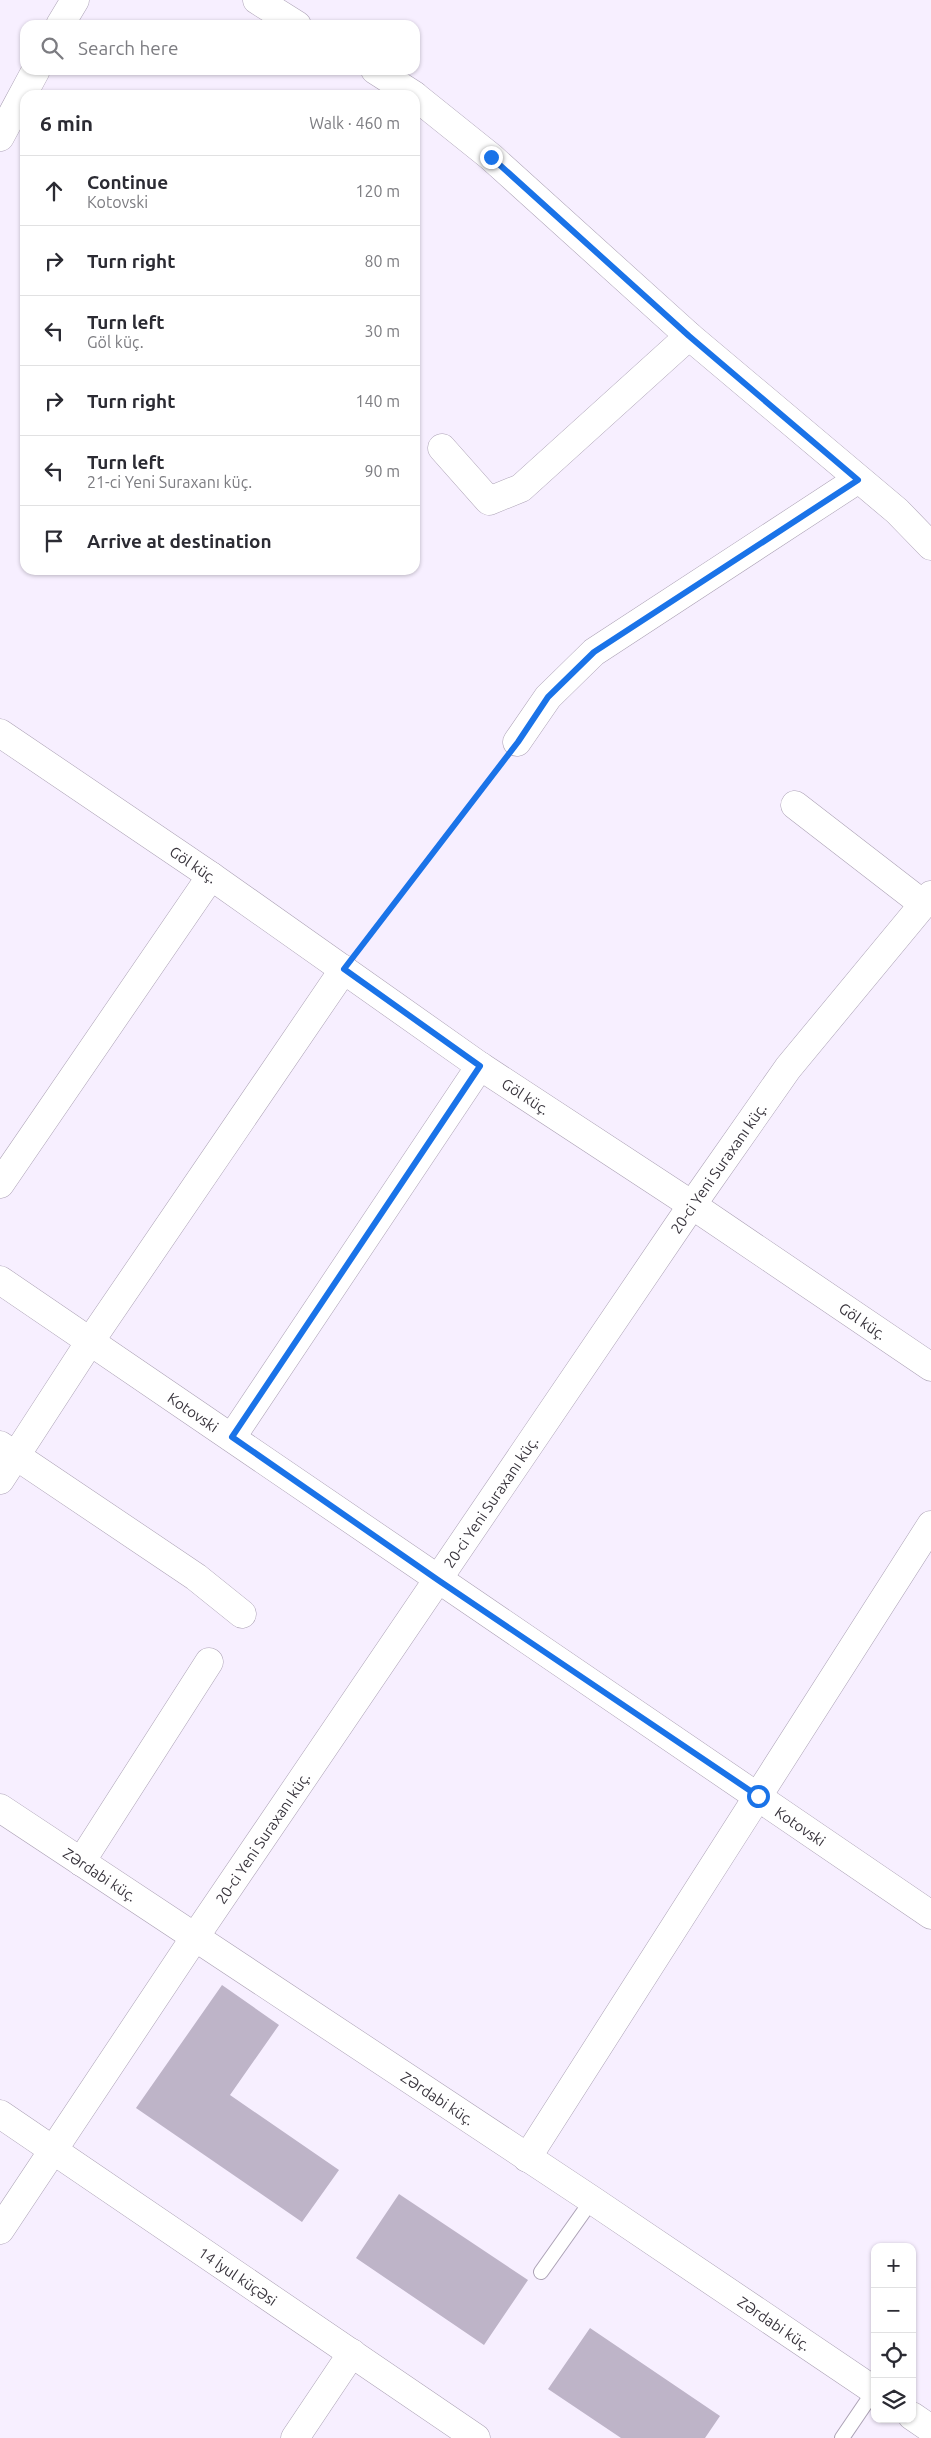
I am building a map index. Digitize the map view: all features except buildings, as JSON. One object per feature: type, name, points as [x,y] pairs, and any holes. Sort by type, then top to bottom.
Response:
[{"type":"street","points":[[63,20],[73,0]]},
{"type":"street","points":[[257,0],[289,20]]},
{"type":"street","points":[[25,90],[33,75]]},
{"type":"street","points":[[382,75],[405,90]]},
{"type":"street","points":[[0,137],[20,100]]},
{"type":"street","points":[[420,101],[491,157],[689,336],[897,511],[931,546]]},
{"type":"street","points":[[442,448],[489,501],[521,488],[689,336]]},
{"type":"street","points":[[518,742],[548,697],[594,652],[858,480]]},
{"type":"street","name":"Göl küç.","points":[[0,733],[211,876],[480,1066],[692,1205],[931,1367]]},
{"type":"street","points":[[795,805],[927,899]]},
{"type":"street","points":[[0,1184],[211,876]]},
{"type":"street","name":"20-ci Yeni Suraxanı küç.","points":[[0,2230],[195,1937],[692,1205],[788,1068],[927,899]]},
{"type":"street","points":[[0,1480],[8,1450],[90,1343],[344,969]]},
{"type":"street","points":[[232,1437],[480,1066]]},
{"type":"street","name":"Kotovski","points":[[0,1280],[931,1915]]},
{"type":"street","points":[[8,1450],[196,1578],[242,1614]]},
{"type":"street","points":[[528,2158],[931,1524]]},
{"type":"street","points":[[81,1862],[210,1662]]},
{"type":"street","name":"Zərdabi küç.","points":[[0,1808],[592,2200],[871,2388]]},
{"type":"street","name":"14 İyul küçəsi","points":[[0,2114],[476,2438]]},
{"type":"street","points":[[295,2438],[352,2354]]},
{"type":"street","points":[[916,2419],[931,2429]]},
{"type":"lane","points":[[541,2272],[592,2200]]},
{"type":"lane","points":[[842,2438],[871,2397]]},
{"type":"path","points":[[344,969],[518,742]]},
{"type":"route","points":[[491,157],[689,336],[858,480],[594,652],[548,697],[518,742],[344,969],[480,1066],[232,1437],[438,1580],[758,1796]]}]
